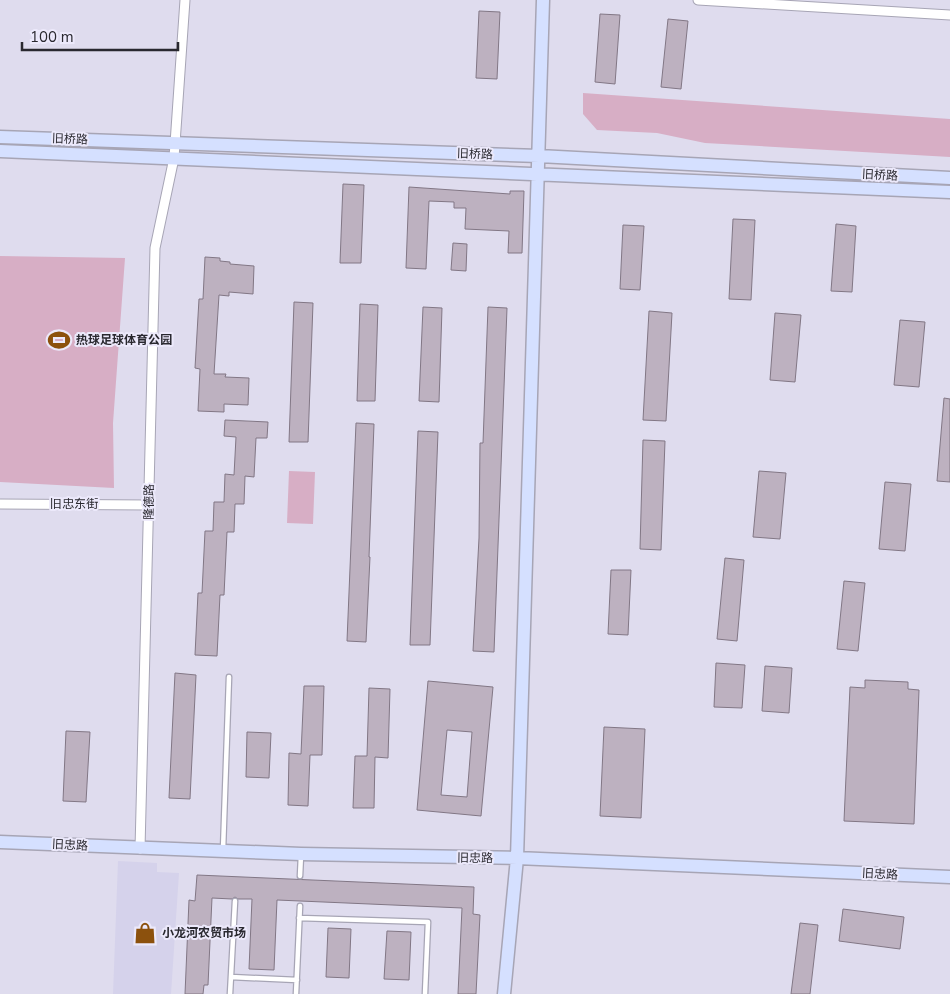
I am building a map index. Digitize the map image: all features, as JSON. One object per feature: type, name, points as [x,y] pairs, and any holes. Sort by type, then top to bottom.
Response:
[{"type":"street","name":"隆德路","points":[[140,848],[155,248],[174,158],[185,0]]},
{"type":"street","points":[[504,994],[517,858],[543,0]]},
{"type":"street","points":[[698,0],[950,15]]},
{"type":"street","name":"旧桥路","points":[[0,137],[539,156],[950,178]]},
{"type":"street","name":"旧桥路","points":[[0,151],[950,192]]},
{"type":"street","name":"旧忠东街","points":[[0,504],[149,505]]},
{"type":"street","name":"旧忠路","points":[[0,842],[223,852],[517,858],[950,877]]},
{"type":"lane","points":[[223,852],[229,677]]},
{"type":"lane","points":[[300,876],[301,854]]},
{"type":"lane","points":[[230,994],[235,900]]},
{"type":"lane","points":[[296,994],[300,906]]},
{"type":"lane","points":[[299,918],[428,922],[425,994]]},
{"type":"lane","points":[[231,977],[296,980]]},
{"type":"shaded area","points":[[583,93],[950,119],[950,157],[705,143],[657,133],[597,130],[583,114]]},
{"type":"shaded area","name":"热球足球体育公园","points":[[0,256],[125,258],[113,423],[114,488],[0,482]]},
{"type":"shaded area","points":[[289,471],[315,472],[313,524],[287,523]]},
{"type":"shaded area","name":"小龙河农贸市场","points":[[118,861],[157,863],[157,872],[179,873],[171,994],[113,994]]},
{"type":"building","points":[[479,11],[500,12],[497,79],[476,78]]},
{"type":"building","points":[[600,14],[620,15],[615,84],[595,82]]},
{"type":"building","points":[[668,19],[688,21],[681,89],[661,87]]},
{"type":"building","points":[[343,184],[364,185],[361,263],[340,263]]},
{"type":"building","points":[[409,187],[510,194],[510,191],[524,191],[522,253],[508,253],[509,231],[465,229],[466,208],[454,208],[454,202],[429,201],[426,269],[406,268]]},
{"type":"building","points":[[733,219],[755,220],[751,300],[729,299]]},
{"type":"building","points":[[836,224],[856,226],[852,292],[831,291]]},
{"type":"building","points":[[623,225],[644,226],[640,290],[620,289]]},
{"type":"building","points":[[453,243],[467,244],[466,271],[451,270]]},
{"type":"building","points":[[205,257],[220,258],[220,261],[230,262],[230,264],[254,266],[253,294],[229,292],[229,296],[219,295],[214,374],[226,374],[225,377],[249,378],[248,405],[224,404],[224,412],[198,411],[200,369],[195,368],[199,299],[203,299]]},
{"type":"building","points":[[294,302],[313,303],[308,442],[289,442]]},
{"type":"building","points":[[360,304],[378,305],[375,401],[357,401]]},
{"type":"building","points":[[423,307],[442,308],[439,402],[419,401]]},
{"type":"building","points":[[488,307],[507,308],[494,652],[473,651],[479,538],[480,443],[483,443]]},
{"type":"building","points":[[649,311],[672,313],[666,421],[643,420]]},
{"type":"building","points":[[775,313],[801,315],[795,382],[770,380]]},
{"type":"building","points":[[900,320],[925,322],[919,387],[894,385]]},
{"type":"building","points":[[944,398],[950,399],[950,482],[937,481]]},
{"type":"building","points":[[225,420],[268,422],[267,438],[256,438],[254,477],[245,476],[244,504],[235,504],[234,532],[227,532],[224,595],[220,595],[217,656],[195,655],[198,593],[202,593],[205,531],[213,531],[214,502],[224,502],[225,474],[234,475],[236,437],[224,436]]},
{"type":"building","points":[[356,423],[374,424],[366,642],[347,641]]},
{"type":"building","points":[[418,431],[438,432],[430,645],[410,645]]},
{"type":"building","points":[[643,440],[665,441],[661,550],[640,549]]},
{"type":"building","points":[[759,471],[786,473],[780,539],[753,537]]},
{"type":"building","points":[[885,482],[911,484],[905,551],[879,549]]},
{"type":"building","points":[[725,558],[744,560],[737,641],[717,639]]},
{"type":"building","points":[[611,570],[631,570],[628,635],[608,634]]},
{"type":"building","points":[[844,581],[865,583],[858,651],[837,649]]},
{"type":"building","points":[[716,663],[745,665],[742,708],[714,707]]},
{"type":"building","points":[[765,666],[792,668],[789,713],[762,711]]},
{"type":"building","points":[[175,673],[196,675],[190,799],[169,798]]},
{"type":"building","points":[[865,680],[908,682],[908,689],[919,690],[914,824],[844,821],[850,687],[865,688]]},
{"type":"building","points":[[428,681],[493,687],[481,816],[417,810]],"holes":[[[447,730],[472,732],[467,797],[441,795]]]},
{"type":"building","points":[[304,686],[324,686],[322,755],[310,755],[308,806],[288,805],[289,753],[301,754]]},
{"type":"building","points":[[369,688],[390,689],[388,758],[375,757],[374,808],[353,808],[355,756],[367,756]]},
{"type":"building","points":[[604,727],[645,729],[641,818],[600,816]]},
{"type":"building","points":[[66,731],[90,732],[86,802],[63,801]]},
{"type":"building","points":[[247,732],[271,733],[269,778],[246,777]]},
{"type":"building","points":[[197,875],[474,887],[473,914],[480,915],[476,994],[458,994],[462,908],[277,900],[274,970],[249,969],[252,899],[238,899],[235,897],[232,899],[212,898],[208,985],[204,985],[203,994],[185,994],[189,900],[195,901]]},
{"type":"building","points":[[843,909],[904,917],[900,949],[839,941]]},
{"type":"building","points":[[800,923],[818,925],[810,994],[791,994]]},
{"type":"building","points":[[328,928],[351,929],[349,978],[326,977]]},
{"type":"building","points":[[387,931],[411,932],[409,980],[384,979]]},
{"type":"place","name":"热球足球体育公园","points":[[59,340]]},
{"type":"place","name":"小龙河农贸市场","points":[[145,933]]}]
